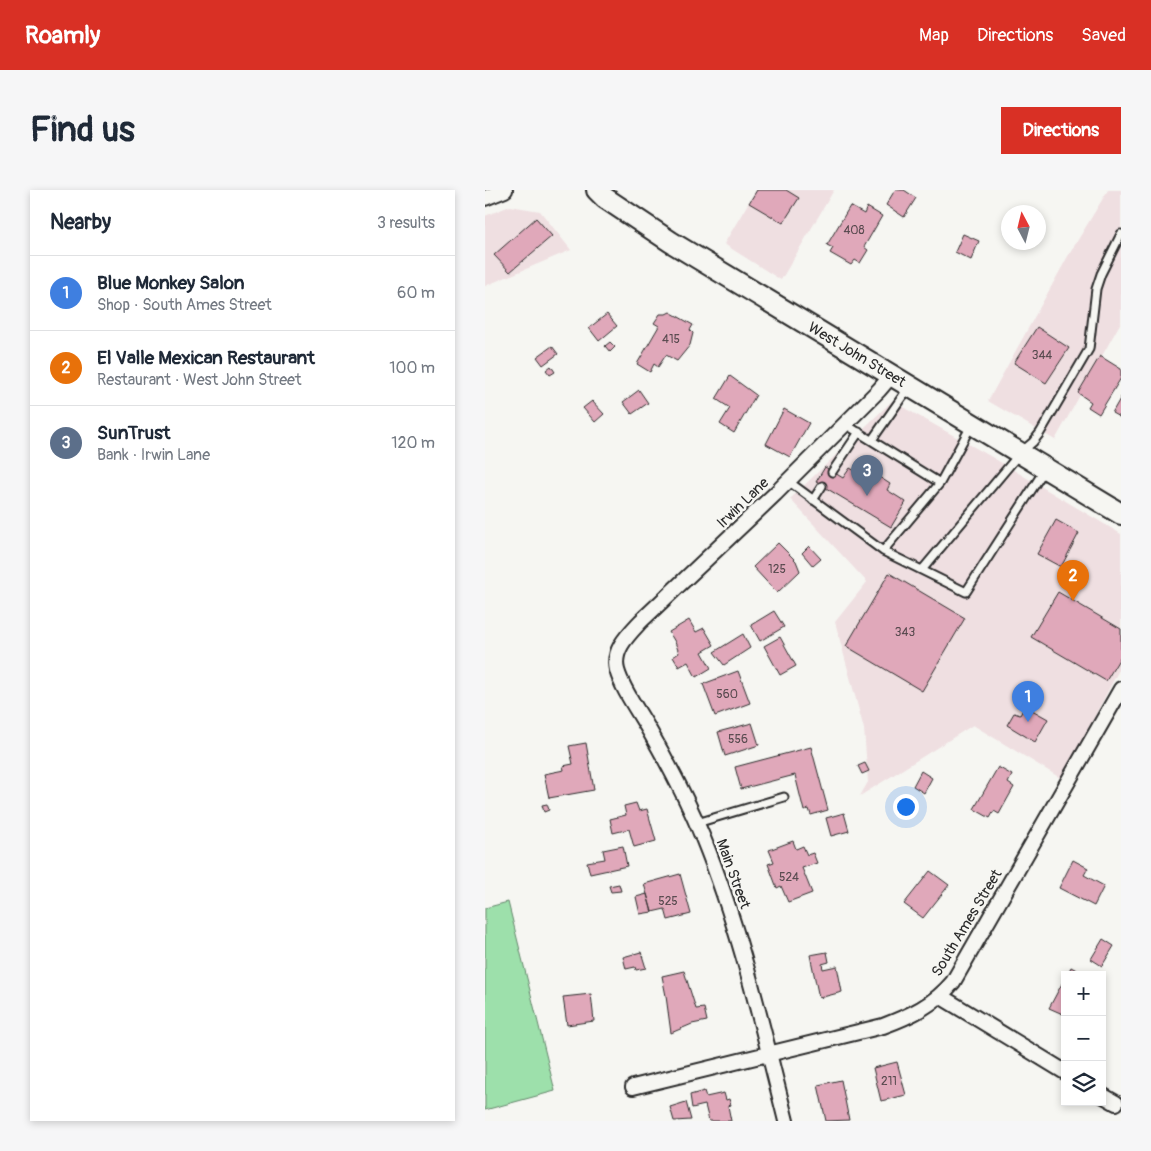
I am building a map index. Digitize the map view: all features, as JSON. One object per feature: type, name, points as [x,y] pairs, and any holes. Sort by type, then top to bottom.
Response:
[{"type":"main road","name":"West John Street","points":[[597,190],[605,198],[671,242],[1121,514]]},
{"type":"street","points":[[485,198],[505,190]]},
{"type":"street","name":"Irwin Lane","points":[[617,653],[628,635],[641,621],[788,481],[891,376]]},
{"type":"street","name":"Main Street","points":[[617,653],[617,671],[622,683],[664,756],[697,824],[735,927],[786,1121]]},
{"type":"street","name":"South Ames Street","points":[[633,1087],[883,1026],[919,1011],[940,996],[953,982],[1120,694]]},
{"type":"street","points":[[940,996],[1061,1070]]},
{"type":"street","points":[[1106,1097],[1116,1103]]},
{"type":"lane","points":[[922,570],[1020,453],[1040,433],[1089,349],[1095,289],[1121,234]]},
{"type":"lane","points":[[872,440],[909,386]]},
{"type":"lane","points":[[845,424],[939,482]]},
{"type":"lane","points":[[883,551],[939,482],[972,424]]},
{"type":"lane","points":[[832,472],[859,432]]},
{"type":"lane","points":[[788,481],[883,551],[966,592],[1045,468]]},
{"type":"lane","points":[[813,500],[823,486]]},
{"type":"lane","points":[[697,824],[784,797]]},
{"type":"shaded area","points":[[756,190],[834,190],[781,280],[724,244]]},
{"type":"shaded area","points":[[1108,190],[1121,190],[1121,322],[1055,440],[988,401],[1067,258]]},
{"type":"shaded area","points":[[510,206],[540,211],[571,250],[485,286],[485,216]]},
{"type":"shaded area","points":[[892,401],[990,456],[1121,534],[1121,666],[1062,779],[973,725],[860,796],[868,782],[864,729],[835,622],[867,582],[790,499]]},
{"type":"green space","points":[[508,902],[555,1091],[485,1110],[485,908]]},
{"type":"building","points":[[757,190],[786,190],[799,198],[783,223],[749,203]]},
{"type":"building","points":[[895,190],[904,190],[916,198],[904,217],[886,205]]},
{"type":"building","points":[[850,206],[864,214],[867,207],[882,216],[864,247],[868,250],[860,263],[855,260],[851,265],[830,253],[833,248],[827,245]]},
{"type":"building","points":[[536,218],[552,236],[510,272],[494,255]]},
{"type":"building","points":[[963,234],[979,241],[971,260],[955,252]]},
{"type":"building","points":[[670,312],[693,325],[690,330],[693,333],[690,345],[677,361],[666,355],[658,367],[654,364],[650,372],[637,364],[659,326],[654,323],[660,314]]},
{"type":"building","points":[[607,314],[617,326],[599,341],[589,328]]},
{"type":"building","points":[[1037,327],[1069,348],[1046,383],[1014,363]]},
{"type":"building","points":[[610,342],[615,347],[610,352],[605,346]]},
{"type":"building","points":[[552,346],[558,354],[543,365],[537,357]]},
{"type":"building","points":[[1100,356],[1121,369],[1121,378],[1099,414],[1088,407],[1091,402],[1078,393]]},
{"type":"building","points":[[551,366],[555,372],[550,375],[546,370]]},
{"type":"building","points":[[730,376],[756,395],[734,433],[720,424],[730,408],[716,399]]},
{"type":"building","points":[[639,390],[648,403],[632,414],[623,402]]},
{"type":"building","points":[[1121,397],[1121,418],[1112,413]]},
{"type":"building","points":[[592,401],[604,414],[595,422],[583,408]]},
{"type":"building","points":[[784,409],[809,423],[790,457],[766,444]]},
{"type":"building","points":[[825,467],[843,478],[850,468],[869,479],[873,473],[890,484],[887,490],[906,502],[891,527],[816,482]]},
{"type":"building","points":[[1056,520],[1079,533],[1061,567],[1037,554]]},
{"type":"building","points":[[778,543],[796,561],[800,571],[777,593],[753,567]]},
{"type":"building","points":[[809,546],[821,559],[813,566],[802,553]]},
{"type":"building","points":[[889,573],[965,618],[922,691],[846,646]]},
{"type":"building","points":[[1058,592],[1121,629],[1121,656],[1106,681],[1031,637]]},
{"type":"building","points":[[774,611],[784,627],[760,641],[751,625]]},
{"type":"building","points":[[689,620],[696,632],[704,628],[714,645],[702,652],[711,668],[696,677],[688,662],[679,667],[673,657],[679,653],[669,632]]},
{"type":"building","points":[[743,634],[750,648],[724,665],[714,652]]},
{"type":"building","points":[[780,637],[796,666],[780,675],[764,646]]},
{"type":"building","points":[[738,671],[750,703],[715,716],[703,684]]},
{"type":"building","points":[[1025,706],[1048,719],[1035,742],[1007,725],[1014,713],[1020,715]]},
{"type":"building","points":[[752,723],[759,745],[725,756],[718,732]]},
{"type":"building","points":[[586,743],[594,790],[549,798],[544,774],[564,770],[563,766],[573,764],[569,746]]},
{"type":"building","points":[[811,747],[828,810],[811,815],[809,809],[804,811],[795,775],[741,789],[735,767]]},
{"type":"building","points":[[865,763],[869,771],[862,774],[858,766]]},
{"type":"building","points":[[998,767],[1012,775],[1008,783],[1014,787],[999,814],[994,811],[990,818],[974,809]]},
{"type":"building","points":[[921,771],[932,778],[924,793],[913,786]]},
{"type":"building","points":[[636,803],[639,811],[647,809],[656,841],[634,847],[629,829],[613,833],[610,819],[626,815],[624,806]]},
{"type":"building","points":[[547,804],[549,810],[544,812],[542,805]]},
{"type":"building","points":[[844,813],[849,831],[831,836],[826,818]]},
{"type":"building","points":[[793,841],[796,849],[803,846],[807,855],[813,853],[817,863],[802,868],[812,893],[788,902],[781,886],[777,888],[768,864],[774,862],[769,850]]},
{"type":"building","points":[[623,846],[627,866],[590,874],[587,862],[605,859],[603,850]]},
{"type":"building","points":[[1073,860],[1088,868],[1084,875],[1104,886],[1094,906],[1059,888]]},
{"type":"building","points":[[930,871],[949,885],[923,918],[904,904]]},
{"type":"building","points":[[680,874],[691,914],[668,920],[665,909],[652,912],[644,884]]},
{"type":"building","points":[[619,884],[621,891],[611,892],[609,886]]},
{"type":"building","points":[[647,894],[652,912],[640,914],[636,897]]},
{"type":"building","points":[[1103,939],[1114,946],[1102,966],[1091,959]]},
{"type":"building","points":[[641,952],[646,968],[636,970],[635,967],[626,969],[623,957]]},
{"type":"building","points":[[827,952],[829,962],[822,964],[823,969],[837,966],[842,992],[819,998],[810,955]]},
{"type":"building","points":[[1071,967],[1078,971],[1069,971]]},
{"type":"building","points":[[684,971],[696,1009],[704,1008],[707,1021],[692,1024],[671,1033],[662,976]]},
{"type":"building","points":[[1061,986],[1061,1013],[1049,1008]]},
{"type":"building","points":[[591,994],[594,1021],[567,1025],[563,997]]},
{"type":"building","points":[[897,1062],[906,1095],[881,1101],[873,1068]]},
{"type":"building","points":[[841,1080],[849,1120],[826,1121],[818,1085]]},
{"type":"building","points":[[704,1091],[706,1097],[724,1093],[726,1100],[729,1099],[731,1105],[728,1106],[731,1121],[709,1121],[705,1105],[692,1108],[690,1095]]},
{"type":"building","points":[[686,1102],[691,1120],[674,1121],[670,1107]]},
{"type":"place","name":"SunTrust","points":[[867,496]]},
{"type":"place","name":"El Valle Mexican Restaurant","points":[[1073,601]]},
{"type":"place","name":"Blue Monkey Salon","points":[[1028,722]]}]
